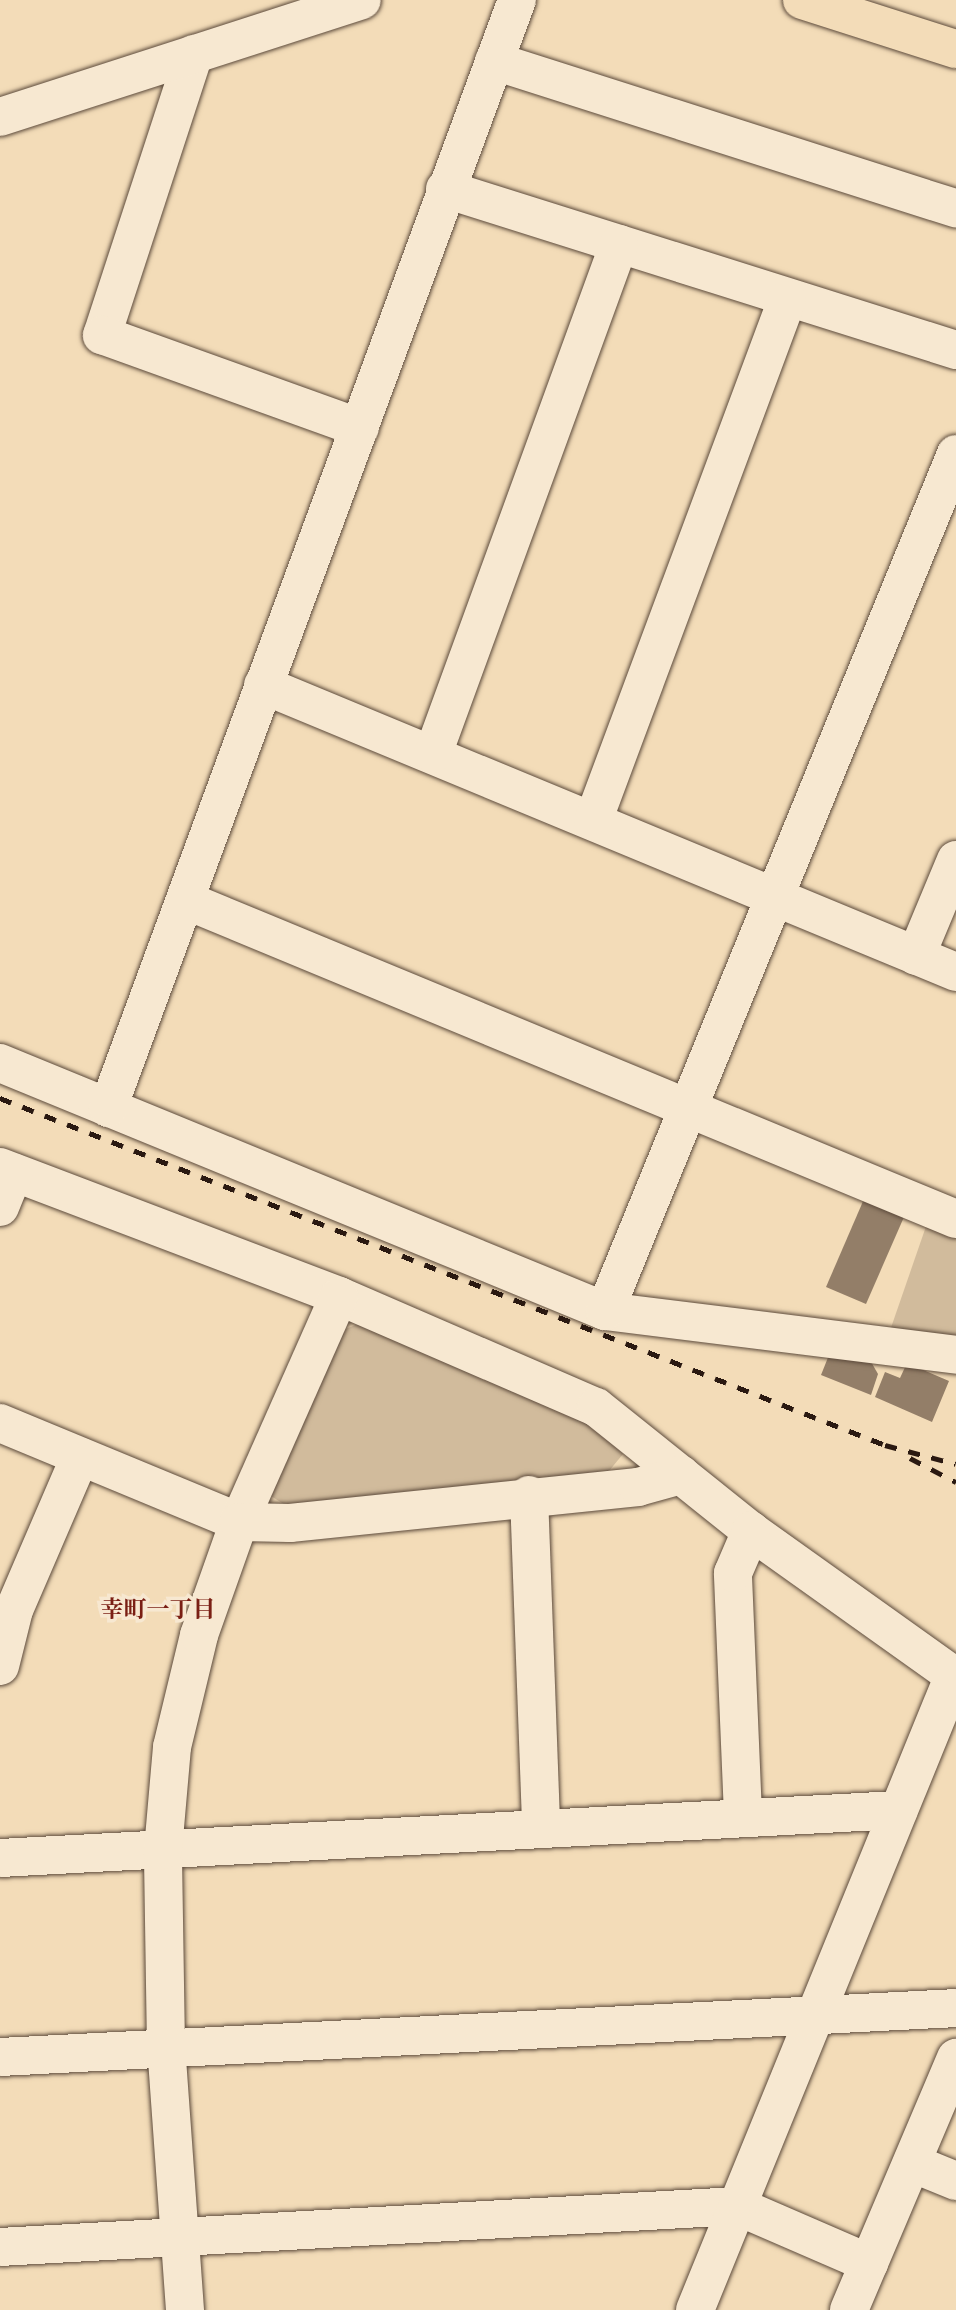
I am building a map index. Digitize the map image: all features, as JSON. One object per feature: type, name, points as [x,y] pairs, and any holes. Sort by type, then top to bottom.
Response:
[{"type":"main road","points":[[802,0],[956,49]]},
{"type":"street","points":[[0,117],[362,0]]},
{"type":"street","points":[[108,1108],[517,0]]},
{"type":"street","points":[[194,54],[102,335],[360,428]]},
{"type":"street","points":[[494,61],[956,208]]},
{"type":"street","points":[[445,189],[787,300],[956,350]]},
{"type":"street","points":[[433,754],[619,244]]},
{"type":"street","points":[[593,821],[787,300]]},
{"type":"street","points":[[605,1311],[685,1108],[956,454]]},
{"type":"street","points":[[263,685],[956,972]]},
{"type":"street","points":[[916,956],[956,860]]},
{"type":"street","points":[[185,900],[956,1219]]},
{"type":"street","points":[[0,1063],[605,1311],[956,1355]]},
{"type":"street","points":[[5,1182],[339,1296],[596,1407],[751,1531],[955,1676],[695,2310]]},
{"type":"street","points":[[185,2310],[166,2049],[163,1850],[172,1747],[199,1634],[239,1522],[339,1296]]},
{"type":"street","points":[[0,1423],[239,1522],[290,1523],[529,1495],[638,1487],[681,1475]]},
{"type":"street","points":[[0,1666],[14,1611],[80,1457]]},
{"type":"street","points":[[529,1495],[541,1826]]},
{"type":"street","points":[[743,1815],[733,1573],[751,1531]]},
{"type":"street","points":[[0,1858],[743,1815],[899,1810]]},
{"type":"street","points":[[0,2057],[817,2010],[956,2008]]},
{"type":"street","points":[[849,2310],[956,2059]]},
{"type":"street","points":[[912,2162],[956,2181]]},
{"type":"street","points":[[0,2246],[181,2234],[737,2206],[869,2263]]},
{"type":"shaded area","points":[[932,1209],[956,1219],[956,1355],[885,1345]]},
{"type":"shaded area","points":[[363,1322],[583,1417],[623,1454],[604,1477],[287,1506],[266,1493],[338,1332]]},
{"type":"building","points":[[864,1199],[904,1217],[866,1304],[826,1287]]},
{"type":"building","points":[[829,1355],[870,1360],[878,1374],[871,1395],[821,1375]]},
{"type":"building","points":[[907,1363],[949,1381],[932,1422],[875,1397],[885,1372],[900,1378]]},
{"type":"railway","points":[[0,1098],[885,1445],[956,1464]]},
{"type":"railway","points":[[910,1458],[956,1482]]},
{"type":"district","name":"幸町一丁目","points":[[158,1610]]}]
